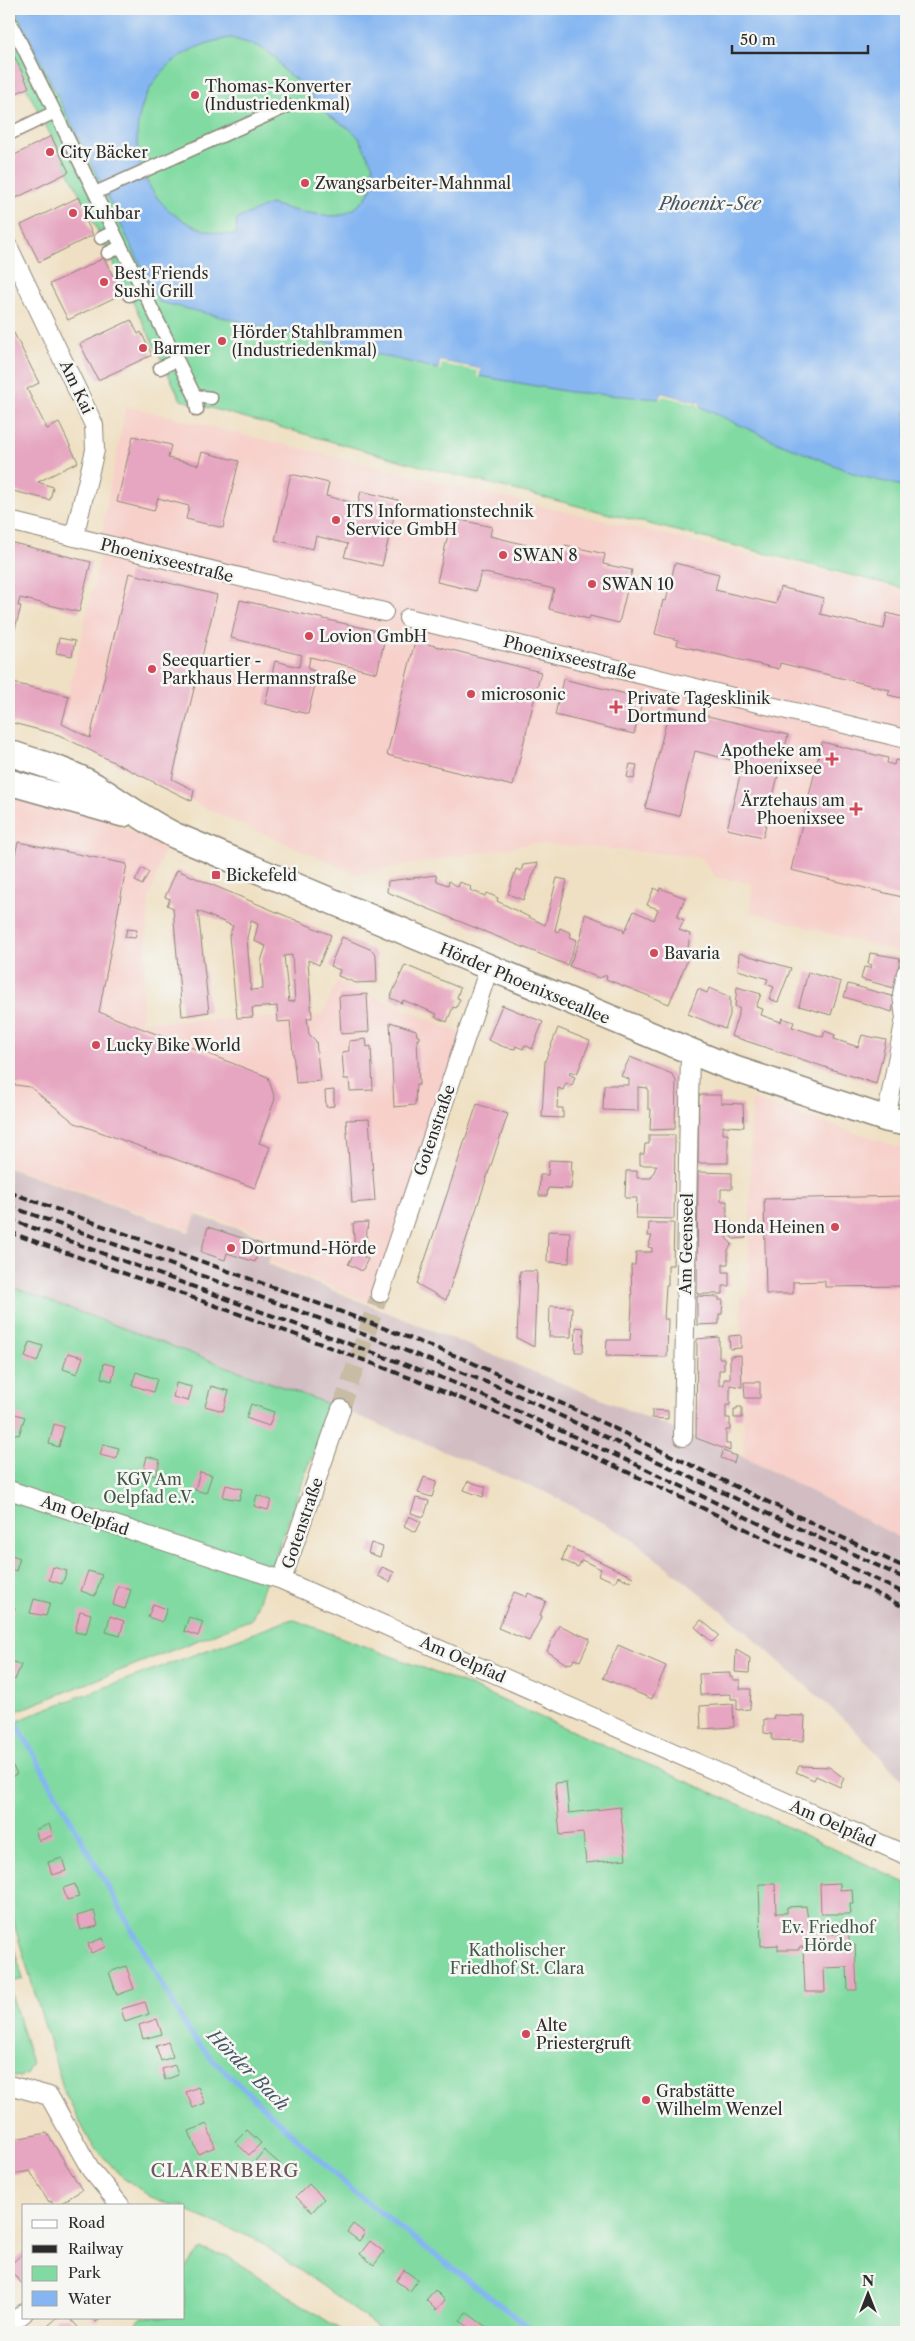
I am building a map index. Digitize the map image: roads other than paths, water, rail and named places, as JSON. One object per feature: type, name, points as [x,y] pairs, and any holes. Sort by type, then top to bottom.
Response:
[{"type":"main road","name":"Hörder Phoenixseeallee","points":[[9,753],[93,785],[151,824]]},
{"type":"main road","name":"Hörder Phoenixseeallee","points":[[9,782],[53,793],[151,824],[224,857],[729,1067],[896,1121]]},
{"type":"street","points":[[9,19],[49,115],[97,189],[113,232],[195,396],[198,410]]},
{"type":"street","points":[[79,191],[97,189],[288,106]]},
{"type":"street","points":[[9,134],[49,115]]},
{"type":"street","points":[[101,238],[113,232]]},
{"type":"street","points":[[108,253],[120,247]]},
{"type":"street","name":"Am Kai","points":[[9,248],[94,425],[95,450],[74,537]]},
{"type":"street","points":[[129,295],[141,289]]},
{"type":"street","points":[[138,314],[150,307]]},
{"type":"street","points":[[160,368],[177,360]]},
{"type":"street","points":[[195,396],[210,398]]},
{"type":"street","name":"Phoenixseestraße","points":[[9,521],[249,581],[384,612]]},
{"type":"street","name":"Phoenixseestraße","points":[[408,618],[906,739]]},
{"type":"street","name":"Gotenstraße","points":[[380,1293],[490,968]]},
{"type":"street","points":[[896,1121],[905,1018],[902,995],[906,974]]},
{"type":"street","name":"Am Geenseel","points":[[684,1437],[690,1051]]},
{"type":"street","name":"Gotenstraße","points":[[282,1580],[341,1409]]},
{"type":"street","name":"Am Oelpfad","points":[[9,1490],[282,1580],[906,1855]]},
{"type":"street","points":[[9,2085],[49,2096],[92,2170],[119,2204]]},
{"type":"street","points":[[9,2325],[22,2315]]},
{"type":"water","name":"Phoenix-See","points":[[15,9],[906,9],[906,487],[860,476],[775,441],[700,407],[701,403],[661,393],[660,399],[570,392],[479,376],[481,369],[440,361],[438,369],[159,302]],"holes":[[[231,38],[260,47],[276,58],[284,71],[299,82],[329,116],[350,129],[359,138],[373,166],[371,189],[365,199],[354,209],[342,215],[332,216],[300,212],[270,204],[237,219],[236,235],[194,226],[163,205],[144,175],[137,141],[142,107],[159,76],[189,51]]]},
{"type":"waterway","name":"Hörder Bach","points":[[17,1724],[189,2032],[210,2057],[354,2192],[535,2332]]},
{"type":"tunnel","points":[[341,1409],[380,1293]]},
{"type":"railway","points":[[9,1192],[339,1311],[464,1359],[576,1410],[906,1568]]},
{"type":"railway","points":[[9,1206],[368,1336],[504,1389],[906,1579]]},
{"type":"railway","points":[[9,1219],[450,1381],[633,1463],[906,1594]]},
{"type":"railway","points":[[9,1232],[337,1350],[504,1416],[677,1496],[906,1608]]},
{"type":"place","name":"Thomas-Konverter (Industriedenkmal)","points":[[195,95]]},
{"type":"place","name":"City Bäcker","points":[[50,152]]},
{"type":"place","name":"Zwangsarbeiter-Mahnmal","points":[[305,183]]},
{"type":"place","name":"Kuhbar","points":[[73,213]]},
{"type":"place","name":"Best Friends Sushi Grill","points":[[104,282]]},
{"type":"place","name":"Hörder Stahlbrammen (Industriedenkmal)","points":[[222,341]]},
{"type":"place","name":"Barmer","points":[[143,348]]},
{"type":"place","name":"ITS Informationstechnik Service GmbH","points":[[336,520]]},
{"type":"place","name":"SWAN 8","points":[[503,555]]},
{"type":"place","name":"SWAN 10","points":[[592,584]]},
{"type":"place","name":"Lovion GmbH","points":[[309,636]]},
{"type":"place","name":"Seequartier - Parkhaus Hermannstraße","points":[[152,669]]},
{"type":"place","name":"microsonic","points":[[471,694]]},
{"type":"place","name":"Private Tagesklinik Dortmund","points":[[616,707]]},
{"type":"place","name":"Apotheke am Phoenixsee","points":[[832,759]]},
{"type":"place","name":"Ärztehaus am Phoenixsee","points":[[856,809]]},
{"type":"place","name":"Bickefeld","points":[[216,875]]},
{"type":"place","name":"Bavaria","points":[[654,953]]},
{"type":"place","name":"Lucky Bike World","points":[[96,1045]]},
{"type":"place","name":"Honda Heinen","points":[[835,1227]]},
{"type":"place","name":"Dortmund-Hörde","points":[[231,1248]]},
{"type":"place","name":"Alte Priestergruft","points":[[526,2034]]},
{"type":"place","name":"Grabstätte Wilhelm Wenzel","points":[[646,2100]]},
{"type":"district","name":"CLARENBERG","points":[[225,2170]]},
{"type":"park label","name":"KGV Am Oelpfad e.V.","points":[[149,1488]]},
{"type":"park label","name":"Ev. Friedhof Hörde","points":[[828,1936]]},
{"type":"park label","name":"Katholischer Friedhof St. Clara","points":[[517,1959]]}]
